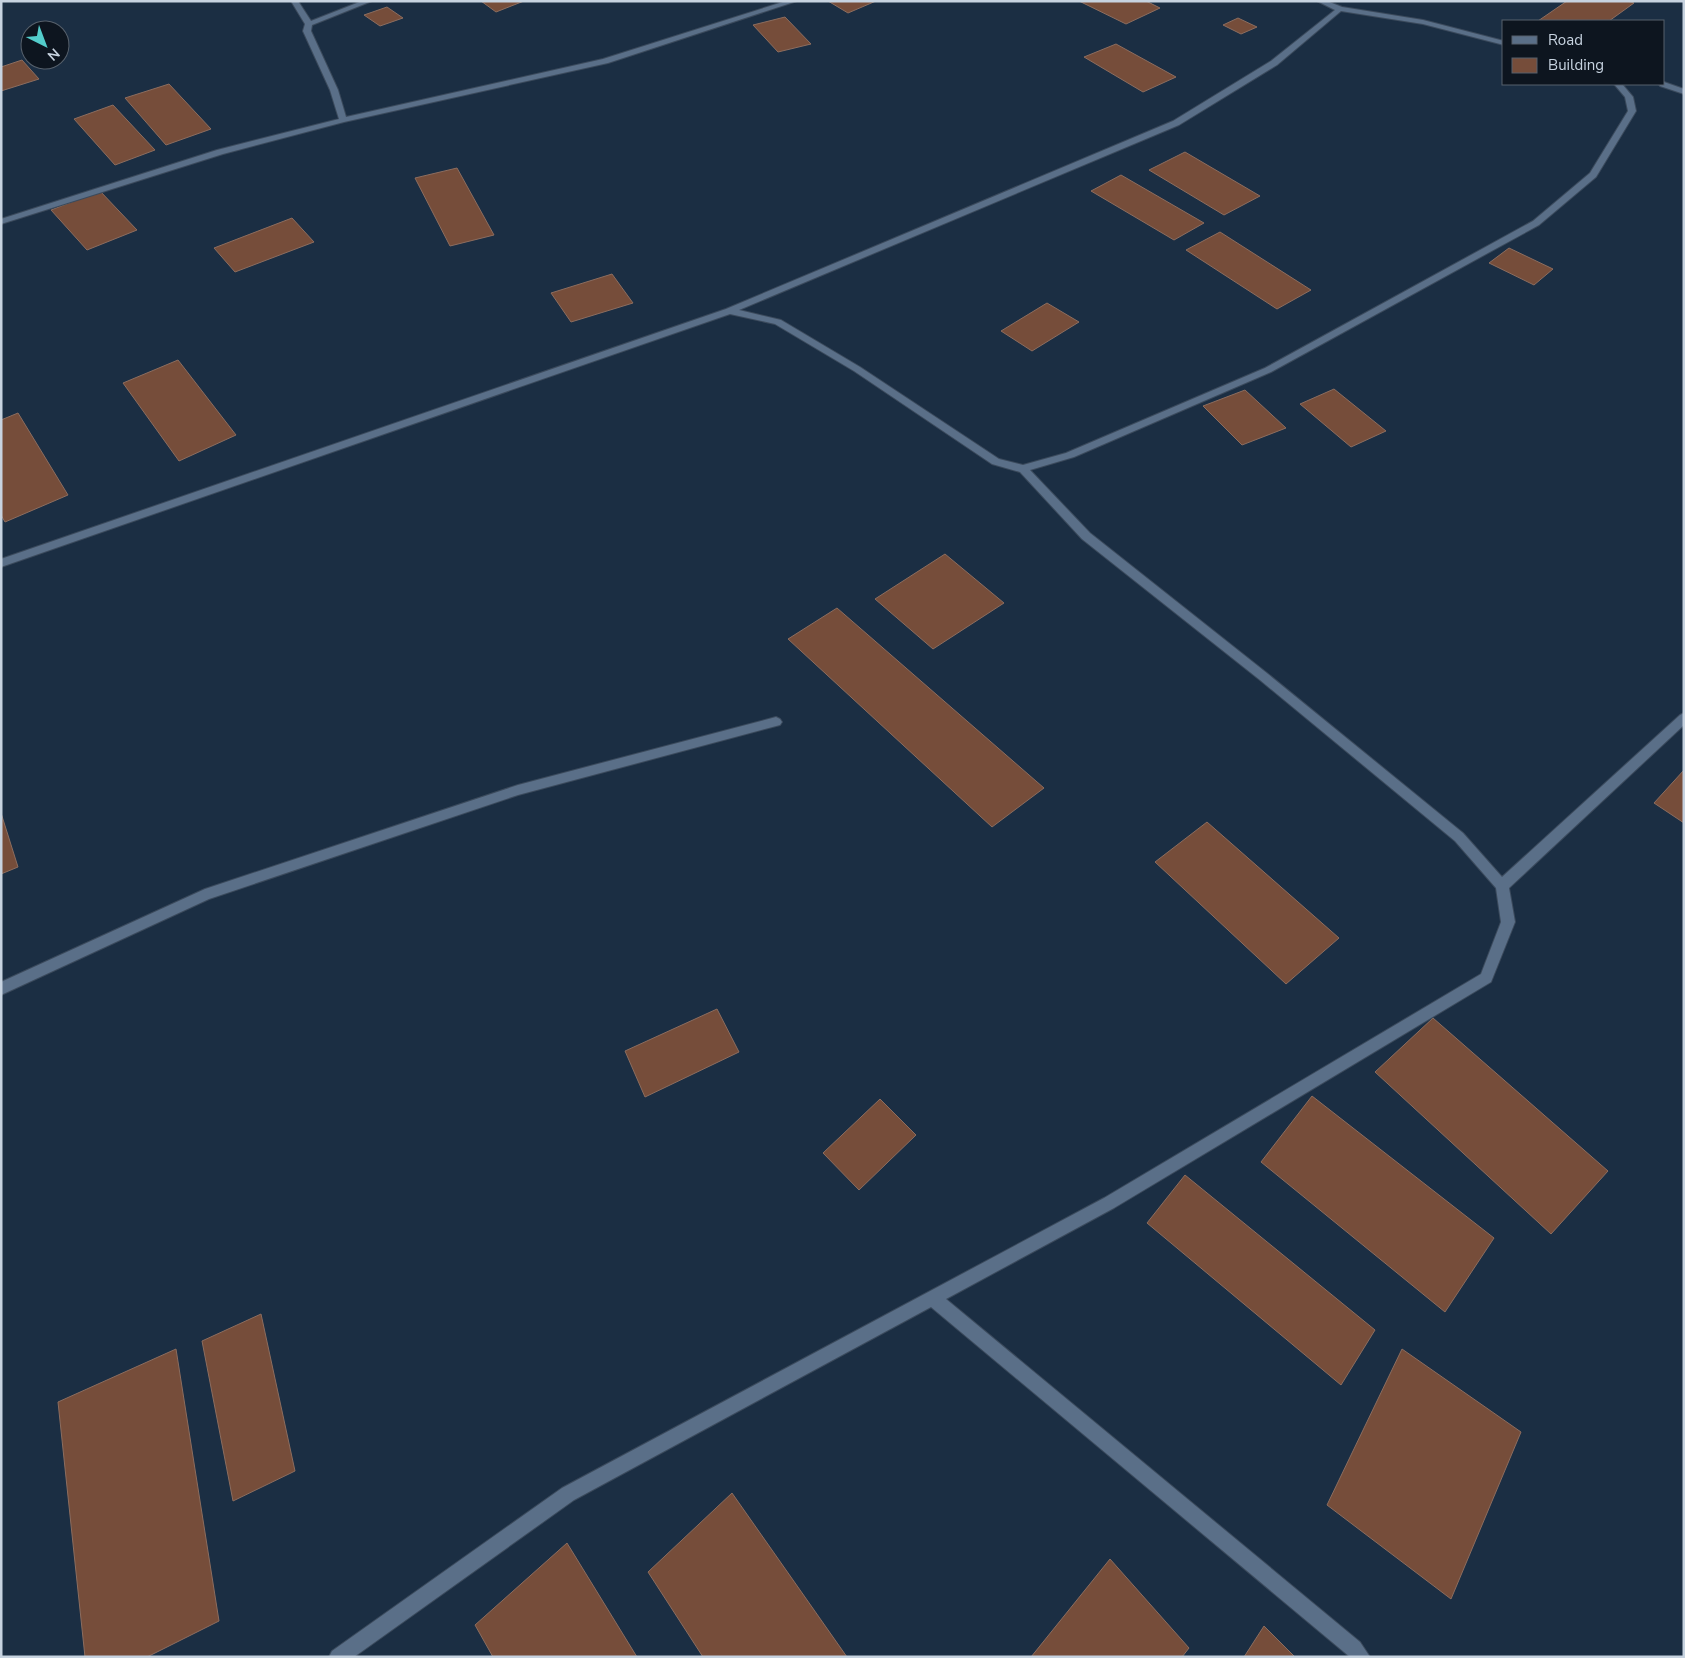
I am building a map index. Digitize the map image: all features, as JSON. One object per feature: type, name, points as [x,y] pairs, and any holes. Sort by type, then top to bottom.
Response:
[{"type":"street","points":[[294,1],[309,24]]},
{"type":"street","points":[[309,24],[369,1]]},
{"type":"street","points":[[1,222],[220,152],[343,120],[605,61],[794,1]]},
{"type":"street","points":[[1320,1],[1340,9],[1423,22],[1502,43]]},
{"type":"street","points":[[1,563],[729,311],[1176,123],[1274,63],[1340,9]]},
{"type":"street","points":[[309,24],[307,30],[334,90],[343,120]]},
{"type":"street","points":[[729,311],[778,322],[857,369],[996,462],[1023,469],[1070,455],[1268,370],[1536,223],[1593,175],[1632,111],[1629,97],[1619,85]]},
{"type":"street","points":[[1665,85],[1684,92]]},
{"type":"street","points":[[338,1657],[568,1494],[1109,1203],[1486,978],[1508,922],[1502,886],[1459,837],[1264,677],[1086,536],[1023,469]]},
{"type":"street","points":[[1502,886],[1684,718]]},
{"type":"street","points":[[1,989],[205,895],[518,790],[776,722]]},
{"type":"street","points":[[932,1298],[1354,1648],[1361,1657]]},
{"type":"building","points":[[481,1],[524,1],[496,12]]},
{"type":"building","points":[[828,1],[876,1],[848,13]]},
{"type":"building","points":[[1079,1],[1146,1],[1160,8],[1126,24]]},
{"type":"building","points":[[1567,1],[1627,1],[1634,3],[1610,20],[1539,20]]},
{"type":"building","points":[[387,7],[403,18],[380,26],[364,15]]},
{"type":"building","points":[[785,17],[811,44],[778,52],[753,25]]},
{"type":"building","points":[[1238,18],[1257,27],[1241,34],[1223,25]]},
{"type":"building","points":[[1116,44],[1176,77],[1143,92],[1084,57]]},
{"type":"building","points":[[20,61],[20,70],[31,70],[39,79],[1,91],[1,67]]},
{"type":"building","points":[[169,84],[211,129],[166,145],[125,98]]},
{"type":"building","points":[[113,105],[155,150],[115,165],[74,119]]},
{"type":"building","points":[[1185,152],[1260,196],[1224,215],[1149,170]]},
{"type":"building","points":[[457,168],[494,235],[450,246],[415,178]]},
{"type":"building","points":[[1121,175],[1204,223],[1174,240],[1091,191]]},
{"type":"building","points":[[100,191],[137,230],[87,250],[51,210]]},
{"type":"building","points":[[292,218],[314,242],[235,272],[214,248]]},
{"type":"building","points":[[1220,232],[1311,290],[1277,309],[1186,250]]},
{"type":"building","points":[[1509,248],[1553,269],[1534,285],[1489,263]]},
{"type":"building","points":[[612,274],[633,303],[571,322],[551,293]]},
{"type":"building","points":[[1047,303],[1079,322],[1032,351],[1001,331]]},
{"type":"building","points":[[178,360],[236,435],[179,461],[123,383]]},
{"type":"building","points":[[1334,389],[1386,431],[1351,447],[1300,404]]},
{"type":"building","points":[[1245,390],[1286,428],[1242,445],[1203,406]]},
{"type":"building","points":[[18,413],[68,495],[5,522],[1,515],[1,420]]},
{"type":"building","points":[[945,554],[1004,603],[933,649],[875,599]]},
{"type":"building","points":[[837,608],[1044,788],[992,827],[788,639]]},
{"type":"building","points":[[1684,770],[1684,823],[1654,803]]},
{"type":"building","points":[[1,813],[18,867],[1,874]]},
{"type":"building","points":[[1207,822],[1339,938],[1286,984],[1155,862]]},
{"type":"building","points":[[717,1009],[739,1052],[645,1097],[625,1051]]},
{"type":"building","points":[[1433,1018],[1608,1171],[1551,1234],[1375,1072]]},
{"type":"building","points":[[1312,1096],[1494,1238],[1445,1312],[1261,1162]]},
{"type":"building","points":[[880,1099],[916,1135],[859,1190],[823,1153]]},
{"type":"building","points":[[1185,1175],[1375,1330],[1341,1385],[1147,1223]]},
{"type":"building","points":[[261,1314],[295,1471],[233,1501],[202,1341]]},
{"type":"building","points":[[176,1349],[219,1621],[147,1657],[85,1657],[58,1402]]},
{"type":"building","points":[[1402,1349],[1521,1432],[1451,1599],[1327,1505]]},
{"type":"building","points":[[732,1493],[847,1657],[703,1657],[648,1572]]},
{"type":"building","points":[[567,1543],[637,1657],[493,1657],[475,1625]]},
{"type":"building","points":[[1110,1559],[1189,1648],[1182,1657],[1031,1657]]},
{"type":"building","points":[[1264,1626],[1295,1657],[1244,1657]]}]
